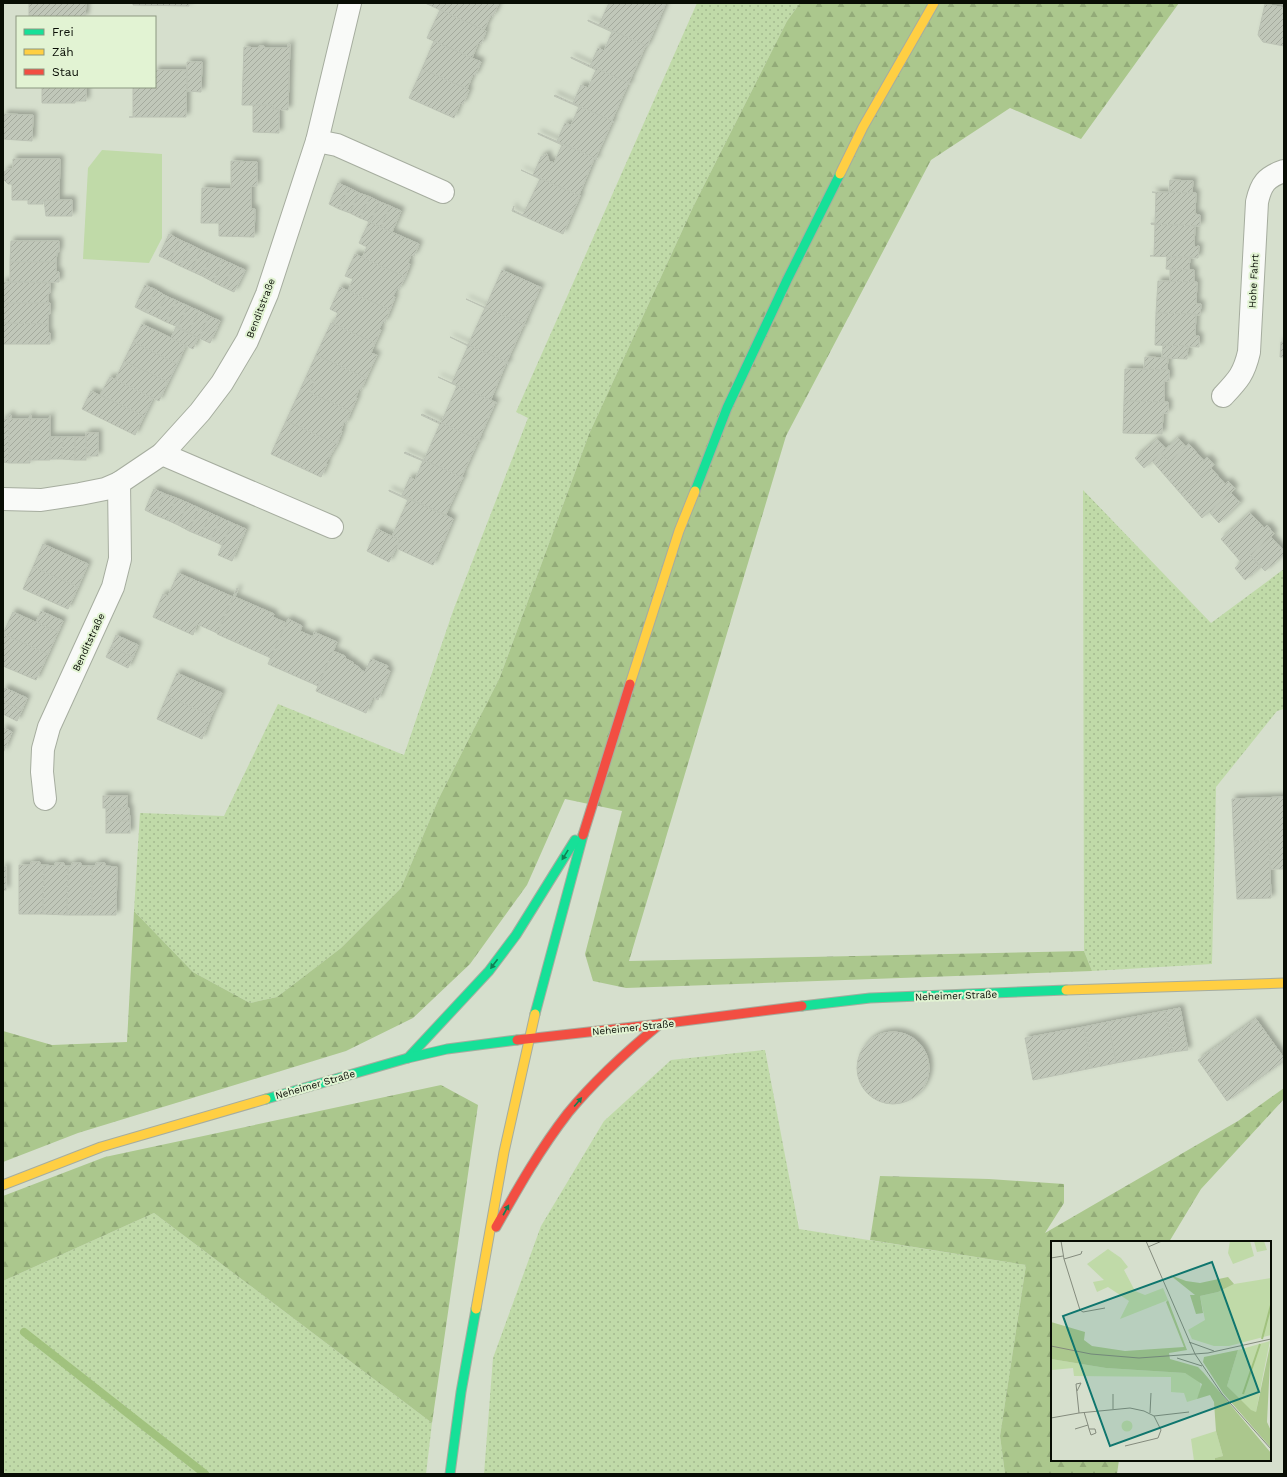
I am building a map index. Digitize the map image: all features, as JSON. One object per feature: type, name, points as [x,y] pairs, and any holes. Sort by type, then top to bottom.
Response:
[{"type":"main road","points":[[450,1474],[460,1392],[486,1244],[529,1038],[586,822],[679,531],[727,408],[787,280],[863,127],[934,3]]},
{"type":"main road","points":[[408,1058],[489,971],[516,935],[586,822]]},
{"type":"main road","name":"Neheimer Straße","points":[[3,1185],[101,1147],[408,1058],[448,1049],[529,1038],[660,1024],[870,998],[1284,983]]},
{"type":"main road","points":[[486,1244],[542,1150],[580,1099],[634,1046],[660,1024]]},
{"type":"street","name":"Benditstraße","points":[[3,499],[41,500],[57,498],[105,489],[119,482],[162,454],[200,412],[222,383],[247,342],[267,294],[317,141],[350,3]]},
{"type":"street","points":[[317,141],[337,145],[443,192]]},
{"type":"street","name":"Hohe Fahrt","points":[[1223,396],[1239,379],[1247,361],[1249,352],[1257,202],[1260,189],[1266,181],[1276,174],[1284,171]]},
{"type":"street","points":[[162,454],[332,527]]},
{"type":"street","name":"Benditstraße","points":[[45,799],[42,772],[43,750],[49,727],[113,587],[120,559],[119,482]]},
{"type":"green space","points":[[697,3],[800,3],[787,21],[693,207],[589,434],[500,677],[439,798],[401,888],[341,948],[277,997],[250,1003],[193,972],[134,911],[140,813],[224,816],[278,704],[404,755],[453,611],[528,418],[516,412]]},
{"type":"green space","points":[[800,3],[1179,3],[1081,139],[1010,108],[931,160],[786,436],[629,961],[1084,951],[1092,971],[626,988],[593,981],[585,954],[622,811],[565,799],[527,885],[470,964],[413,1018],[346,1051],[78,1133],[3,1162],[3,1031],[52,1045],[127,1042],[134,911],[193,972],[250,1003],[277,997],[341,948],[401,888],[439,798],[500,677],[589,434],[693,207],[787,21]]},
{"type":"green space","points":[[102,150],[162,154],[162,238],[149,263],[83,259],[88,168]]},
{"type":"green space","points":[[1083,490],[1211,623],[1284,569],[1284,709],[1277,711],[1216,787],[1212,964],[1092,971],[1084,951]]},
{"type":"green space","points":[[765,1050],[799,1229],[1026,1265],[1000,1436],[1005,1474],[484,1474],[493,1358],[541,1226],[604,1121],[671,1060]]},
{"type":"green space","points":[[441,1085],[478,1105],[432,1423],[154,1213],[3,1281],[3,1196],[105,1157]]},
{"type":"green space","points":[[1284,1088],[1284,1099],[1201,1189],[1170,1241],[1051,1241],[1051,1461],[1119,1461],[1117,1474],[1005,1474],[1000,1436],[1026,1265],[870,1240],[880,1176],[989,1179],[1064,1184],[1064,1203],[1045,1233],[1238,1121]]},
{"type":"green space","points":[[154,1213],[432,1423],[426,1474],[3,1474],[3,1281]]},
{"type":"building","points":[[29,3],[86,3],[85,16],[29,16]]},
{"type":"building","points":[[133,3],[189,3],[189,6],[133,5]]},
{"type":"building","points":[[425,3],[499,3],[484,30]]},
{"type":"building","points":[[609,3],[666,3],[647,46],[599,25]]},
{"type":"building","points":[[1265,4],[1284,8],[1284,46],[1263,42],[1258,35]]},
{"type":"building","points":[[440,10],[486,31],[481,44],[478,43],[472,58],[427,38]]},
{"type":"building","points":[[588,20],[647,46],[645,47],[629,82],[631,84],[590,66],[598,48],[604,51],[612,32]]},
{"type":"building","points":[[434,41],[481,62],[475,76],[473,74],[467,89],[422,69]]},
{"type":"building","points":[[288,44],[290,44],[288,110],[273,109],[273,105],[242,105],[244,47],[259,48],[259,46],[264,46],[264,48],[288,48]]},
{"type":"building","points":[[571,57],[631,84],[628,84],[612,120],[614,122],[573,103],[581,85],[588,88],[596,70]]},
{"type":"building","points":[[187,62],[202,62],[201,92],[187,91]]},
{"type":"building","points":[[422,69],[469,90],[463,104],[460,103],[454,118],[409,98]]},
{"type":"building","points":[[156,70],[187,70],[186,117],[133,117],[133,88],[156,88]]},
{"type":"building","points":[[42,88],[86,88],[86,101],[75,101],[75,103],[42,103]]},
{"type":"building","points":[[555,95],[614,122],[612,122],[596,157],[597,159],[557,141],[565,123],[571,125],[579,107],[554,96]]},
{"type":"building","points":[[253,105],[273,105],[273,109],[279,110],[279,133],[253,132]]},
{"type":"building","points":[[4,114],[33,115],[32,141],[3,139]]},
{"type":"building","points":[[538,133],[597,159],[594,159],[579,195],[581,196],[533,175],[541,157],[547,154],[549,161],[554,163],[562,145]]},
{"type":"building","points":[[13,159],[60,159],[59,200],[43,200],[43,204],[28,204],[28,200],[12,200],[12,184],[8,184],[4,180],[4,172],[8,169],[13,169]]},
{"type":"building","points":[[231,161],[257,162],[257,186],[251,186],[251,209],[255,209],[254,237],[219,236],[219,223],[201,223],[202,188],[231,189]]},
{"type":"building","points":[[521,170],[580,196],[563,234],[512,211],[514,206],[513,210],[523,215],[540,179]]},
{"type":"building","points":[[1170,180],[1193,181],[1192,193],[1169,192]]},
{"type":"building","points":[[338,183],[349,188],[339,209],[329,204]]},
{"type":"building","points":[[349,188],[359,193],[350,213],[339,209]]},
{"type":"building","points":[[1152,192],[1196,193],[1195,214],[1200,215],[1200,226],[1151,224],[1155,223],[1156,193]]},
{"type":"building","points":[[359,193],[370,197],[360,218],[350,213]]},
{"type":"building","points":[[370,197],[380,202],[370,222],[360,218]]},
{"type":"building","points":[[44,200],[72,200],[72,216],[46,216]]},
{"type":"building","points":[[380,202],[390,206],[381,227],[370,222]]},
{"type":"building","points":[[390,206],[401,211],[392,232],[381,227]]},
{"type":"building","points":[[369,222],[419,244],[414,256],[411,255],[408,263],[410,264],[405,277],[362,258],[367,247],[359,243]]},
{"type":"building","points":[[1151,224],[1195,226],[1194,247],[1199,246],[1198,258],[1150,256],[1154,255],[1155,225]]},
{"type":"building","points":[[169,234],[180,240],[170,261],[159,256]]},
{"type":"building","points":[[180,240],[191,245],[180,266],[170,261]]},
{"type":"building","points":[[11,241],[59,241],[59,252],[57,252],[56,262],[10,262]]},
{"type":"building","points":[[191,245],[201,250],[191,271],[180,266]]},
{"type":"building","points":[[201,250],[212,255],[202,276],[191,271]]},
{"type":"building","points":[[355,254],[405,277],[399,289],[397,288],[393,296],[395,297],[390,310],[348,291],[353,279],[345,276]]},
{"type":"building","points":[[212,255],[223,260],[213,282],[202,276]]},
{"type":"building","points":[[1167,257],[1190,257],[1189,270],[1166,269]]},
{"type":"building","points":[[223,260],[234,265],[223,287],[213,282]]},
{"type":"building","points":[[10,262],[56,262],[56,272],[59,272],[59,282],[10,282]]},
{"type":"building","points":[[234,265],[245,270],[234,292],[223,287]]},
{"type":"building","points":[[1170,269],[1194,270],[1194,282],[1170,282]]},
{"type":"building","points":[[502,270],[542,288],[540,288],[524,324],[526,325],[485,308]]},
{"type":"building","points":[[1158,281],[1197,282],[1196,304],[1201,304],[1200,315],[1156,313]]},
{"type":"building","points":[[3,282],[50,283],[48,303],[3,303]]},
{"type":"building","points":[[145,285],[156,290],[145,312],[135,307]]},
{"type":"building","points":[[340,287],[390,310],[385,322],[383,321],[379,329],[381,330],[375,343],[333,324],[338,313],[330,309]]},
{"type":"building","points":[[156,290],[166,296],[156,317],[145,312]]},
{"type":"building","points":[[166,296],[177,301],[166,322],[156,317]]},
{"type":"building","points":[[466,299],[525,325],[523,326],[507,361],[509,363],[468,345],[485,308]]},
{"type":"building","points":[[177,301],[188,306],[178,327],[166,322]]},
{"type":"building","points":[[3,303],[50,303],[48,324],[3,323]]},
{"type":"building","points":[[188,306],[199,311],[188,332],[178,327]]},
{"type":"building","points":[[199,311],[209,316],[199,338],[188,332]]},
{"type":"building","points":[[1156,313],[1196,314],[1195,336],[1199,336],[1199,347],[1155,345]]},
{"type":"building","points":[[209,316],[220,321],[210,343],[199,338]]},
{"type":"building","points":[[3,323],[48,324],[50,344],[3,344]]},
{"type":"building","points":[[331,323],[375,343],[371,353],[377,355],[366,378],[316,355]]},
{"type":"building","points":[[142,324],[186,345],[177,364],[133,342]]},
{"type":"building","points":[[176,327],[198,338],[193,349],[171,338]]},
{"type":"building","points":[[450,337],[509,363],[506,363],[491,399],[492,401],[452,383],[468,346]]},
{"type":"building","points":[[133,342],[177,364],[168,382],[124,361]]},
{"type":"building","points":[[1281,342],[1284,342],[1284,357],[1280,357]]},
{"type":"building","points":[[1163,345],[1188,346],[1187,359],[1162,358]]},
{"type":"building","points":[[316,355],[366,378],[361,390],[359,389],[351,411],[310,393],[314,381],[306,377]]},
{"type":"building","points":[[1145,357],[1168,358],[1167,370],[1144,369]]},
{"type":"building","points":[[124,361],[168,382],[159,401],[115,380]]},
{"type":"building","points":[[1125,369],[1169,370],[1169,381],[1164,381],[1164,402],[1124,401]]},
{"type":"building","points":[[110,377],[153,398],[144,416],[100,395]]},
{"type":"building","points":[[306,377],[314,381],[310,393],[351,411],[346,423],[344,422],[337,444],[286,421]]},
{"type":"building","points":[[438,377],[497,403],[495,403],[479,439],[481,441],[441,423],[457,386]]},
{"type":"building","points":[[91,391],[144,416],[135,435],[82,409]]},
{"type":"building","points":[[1124,401],[1168,402],[1168,413],[1163,413],[1162,434],[1123,433]]},
{"type":"building","points":[[422,414],[481,441],[478,441],[462,476],[464,478],[424,460],[440,424],[421,415]]},
{"type":"building","points":[[8,415],[9,463],[3,462],[3,419],[8,419]]},
{"type":"building","points":[[9,415],[11,415],[11,419],[29,419],[30,415],[30,463],[9,463]]},
{"type":"building","points":[[30,415],[31,419],[49,419],[50,415],[50,460],[30,460]]},
{"type":"building","points":[[286,421],[337,444],[326,463],[327,464],[321,477],[271,454]]},
{"type":"building","points":[[86,433],[98,433],[98,456],[86,456]]},
{"type":"building","points":[[51,437],[63,437],[62,459],[50,459]]},
{"type":"building","points":[[63,437],[75,437],[75,460],[62,459]]},
{"type":"building","points":[[75,437],[86,437],[86,460],[75,460]]},
{"type":"building","points":[[1178,438],[1186,447],[1169,462],[1161,453]]},
{"type":"building","points":[[1157,439],[1166,449],[1144,468],[1135,458]]},
{"type":"building","points":[[1189,444],[1204,461],[1207,457],[1214,465],[1181,494],[1160,470]]},
{"type":"building","points":[[405,452],[464,478],[462,479],[446,514],[448,516],[402,495],[410,477],[415,480],[423,461],[404,453]]},
{"type":"building","points":[[1161,453],[1169,462],[1160,470],[1152,461]]},
{"type":"building","points":[[1211,468],[1225,484],[1228,481],[1235,489],[1202,518],[1181,494]]},
{"type":"building","points":[[154,489],[165,494],[155,515],[145,510]]},
{"type":"building","points":[[389,490],[453,519],[433,565],[396,548],[400,540],[392,536],[408,500]]},
{"type":"building","points":[[1231,493],[1240,503],[1219,523],[1209,512]]},
{"type":"building","points":[[165,494],[176,498],[167,520],[155,515]]},
{"type":"building","points":[[176,498],[188,503],[178,525],[167,520]]},
{"type":"building","points":[[188,503],[199,508],[189,531],[178,525]]},
{"type":"building","points":[[199,508],[210,513],[201,536],[189,531]]},
{"type":"building","points":[[210,513],[221,518],[211,540],[201,536]]},
{"type":"building","points":[[1250,513],[1264,528],[1267,525],[1274,534],[1250,555],[1260,567],[1245,580],[1235,568],[1241,562],[1221,539]]},
{"type":"building","points":[[221,518],[232,523],[222,545],[211,540]]},
{"type":"building","points":[[232,523],[246,529],[232,561],[218,555]]},
{"type":"building","points":[[377,529],[400,540],[389,562],[367,551]]},
{"type":"building","points":[[1271,537],[1284,551],[1284,554],[1265,571],[1250,555]]},
{"type":"building","points":[[43,544],[88,564],[78,587],[33,567]]},
{"type":"building","points":[[33,567],[78,587],[68,609],[23,589]]},
{"type":"building","points":[[178,573],[233,597],[217,633],[197,624],[193,635],[153,617],[163,594],[168,596]]},
{"type":"building","points":[[237,588],[235,597],[274,614],[273,617],[286,623],[271,658],[217,634]]},
{"type":"building","points":[[41,611],[63,621],[58,632],[36,622]]},
{"type":"building","points":[[13,612],[58,632],[48,654],[3,634]]},
{"type":"building","points":[[288,619],[302,626],[300,631],[313,637],[314,632],[337,642],[318,686],[268,664]]},
{"type":"building","points":[[3,634],[48,654],[36,680],[3,666]]},
{"type":"building","points":[[116,635],[138,645],[133,657],[111,647]]},
{"type":"building","points":[[111,647],[133,657],[128,668],[106,657]]},
{"type":"building","points":[[333,651],[345,656],[346,659],[354,663],[353,664],[365,672],[371,659],[388,666],[386,669],[390,671],[378,700],[373,697],[366,713],[316,691]]},
{"type":"building","points":[[177,673],[222,693],[211,716],[167,696]]},
{"type":"building","points":[[5,688],[27,698],[22,710],[3,701],[3,693]]},
{"type":"building","points":[[167,696],[211,716],[202,739],[157,719]]},
{"type":"building","points":[[3,701],[22,710],[17,721],[3,714]]},
{"type":"building","points":[[3,728],[12,732],[3,753]]},
{"type":"building","points":[[103,796],[127,796],[127,808],[103,808]]},
{"type":"building","points":[[1284,797],[1284,869],[1270,869],[1269,840],[1234,842],[1232,799]]},
{"type":"building","points":[[106,808],[129,808],[130,821],[106,821]]},
{"type":"building","points":[[106,821],[130,821],[130,833],[106,833]]},
{"type":"building","points":[[1269,840],[1271,898],[1237,899],[1234,842]]},
{"type":"building","points":[[31,862],[40,862],[40,865],[44,865],[43,914],[19,914],[19,865],[31,865]]},
{"type":"building","points":[[55,863],[64,863],[64,866],[68,866],[67,915],[43,914],[44,865],[55,866]]},
{"type":"building","points":[[72,863],[81,863],[81,866],[92,866],[92,915],[67,915],[68,866],[72,866]]},
{"type":"building","points":[[96,863],[105,863],[105,866],[117,867],[116,915],[92,915],[92,866],[96,866]]},
{"type":"building","points":[[3,867],[6,867],[6,890],[3,890]]},
{"type":"building","points":[[1180,1008],[1188,1050],[1173,1052],[1165,1011]]},
{"type":"building","points":[[1165,1011],[1173,1052],[1116,1063],[1108,1022]]},
{"type":"building","points":[[1256,1019],[1284,1058],[1284,1061],[1227,1101],[1198,1060]]},
{"type":"building","points":[[1108,1022],[1116,1063],[1092,1068],[1084,1027]]},
{"type":"building","points":[[1084,1027],[1092,1068],[1033,1080],[1025,1038]]},
{"type":"building","points":[[893,1032],[907,1035],[919,1042],[926,1054],[929,1068],[926,1082],[919,1094],[907,1101],[893,1104],[879,1101],[867,1094],[860,1082],[857,1068],[860,1054],[867,1042],[879,1035]]},
{"type":"waterway","points":[[24,1332],[205,1474]]},
{"type":"traffic: fast","points":[[695,491],[727,408],[787,280],[840,174]]},
{"type":"traffic: fast","points":[[535,1014],[583,835]]},
{"type":"traffic: fast","points":[[408,1058],[489,971],[516,935],[575,840]]},
{"type":"traffic: fast","points":[[802,1006],[870,998],[1066,990]]},
{"type":"traffic: fast","points":[[266,1099],[408,1058],[447,1049],[517,1040]]},
{"type":"traffic: fast","points":[[450,1474],[461,1392],[476,1309]]},
{"type":"traffic: slow","points":[[840,174],[863,127],[934,3]]},
{"type":"traffic: slow","points":[[630,684],[679,531],[695,491]]},
{"type":"traffic: slow","points":[[1066,990],[1284,983]]},
{"type":"traffic: slow","points":[[476,1309],[504,1152],[535,1014]]},
{"type":"traffic: slow","points":[[3,1185],[101,1147],[266,1099]]},
{"type":"traffic: jam","points":[[583,835],[630,684]]},
{"type":"traffic: jam","points":[[517,1040],[802,1006]]},
{"type":"traffic: jam","points":[[496,1227],[521,1183],[568,1113],[612,1066],[660,1024]]}]
